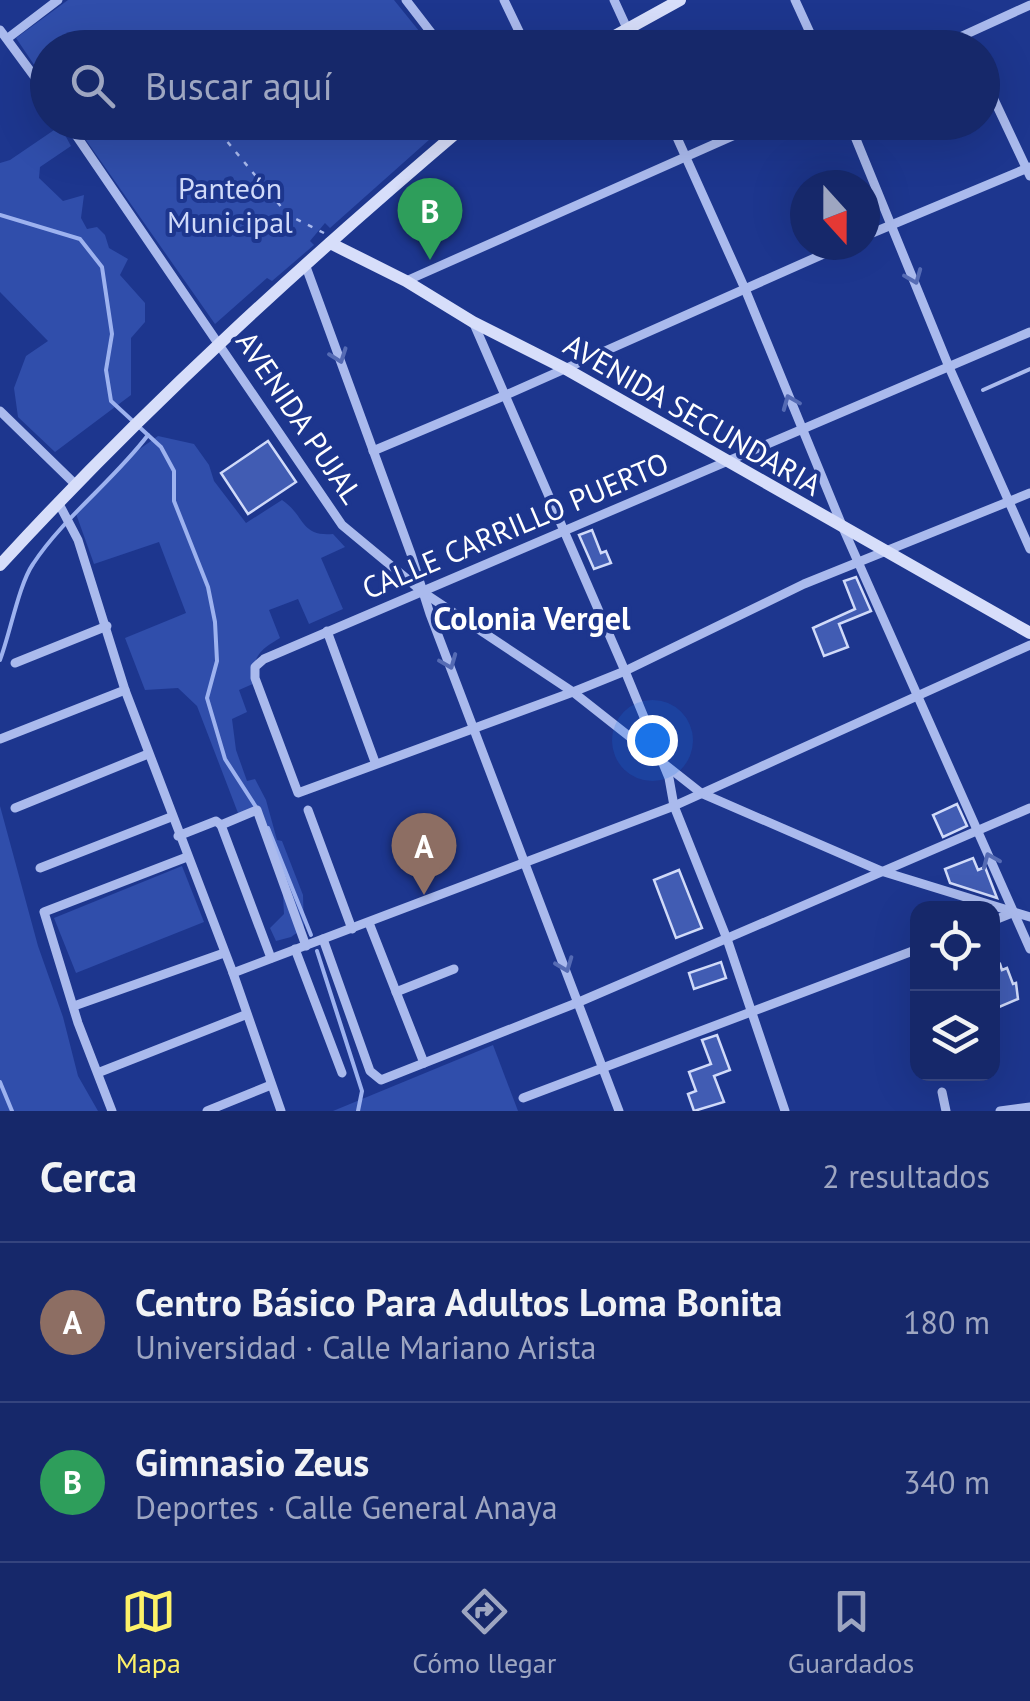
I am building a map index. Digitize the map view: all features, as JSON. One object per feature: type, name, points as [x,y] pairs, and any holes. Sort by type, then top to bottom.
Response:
[{"type":"street","points":[[30,70],[4,34],[58,0]]},
{"type":"street","points":[[406,0],[429,30]]},
{"type":"street","points":[[504,0],[518,30]]},
{"type":"street","points":[[614,0],[627,30],[680,0]]},
{"type":"street","points":[[795,0],[808,30]]},
{"type":"street","points":[[975,30],[1030,5]]},
{"type":"street","points":[[880,229],[1029,170],[1000,111]]},
{"type":"street","name":"AVENIDA PUJAL","points":[[79,140],[342,525],[424,593],[573,692],[701,793],[882,871],[1030,917]]},
{"type":"street","points":[[0,565],[61,508],[75,484],[219,342],[448,140]]},
{"type":"street","points":[[678,140],[916,696],[1030,949]]},
{"type":"street","points":[[406,281],[724,140]]},
{"type":"street","points":[[857,140],[949,367],[1030,549]]},
{"type":"street","name":"AVENIDA SECUNDARIA","points":[[332,241],[1030,633]]},
{"type":"street","points":[[372,450],[506,396],[809,260]]},
{"type":"street","points":[[306,264],[618,1111]]},
{"type":"street","points":[[473,322],[626,670],[669,778],[674,806],[727,939],[749,1014],[785,1111]]},
{"type":"street","name":"CALLE CARRILLO PUERTO","points":[[375,762],[298,792],[255,678],[255,666],[1030,332]]},
{"type":"street","points":[[0,411],[75,484]]},
{"type":"street","points":[[328,632],[375,762],[573,692],[804,584],[1030,493]]},
{"type":"street","points":[[61,508],[78,540],[148,754],[233,973],[281,1111]]},
{"type":"street","points":[[15,663],[106,626]]},
{"type":"street","points":[[233,973],[674,806],[1030,645]]},
{"type":"street","points":[[0,739],[126,690]]},
{"type":"street","points":[[16,808],[148,754]]},
{"type":"street","points":[[323,940],[370,1071],[381,1080],[580,1002],[1030,808]]},
{"type":"street","points":[[221,825],[257,810],[342,1074]]},
{"type":"street","points":[[308,810],[352,929]]},
{"type":"street","points":[[40,868],[171,817]]},
{"type":"street","points":[[178,836],[216,821],[221,825],[271,958]]},
{"type":"street","points":[[112,1111],[44,912],[187,857]]},
{"type":"street","points":[[1000,918],[1012,913]]},
{"type":"street","points":[[369,923],[424,1063]]},
{"type":"street","points":[[523,1098],[910,952]]},
{"type":"street","points":[[74,1006],[224,953]]},
{"type":"street","points":[[396,992],[454,970]]},
{"type":"street","points":[[100,1072],[246,1015]]},
{"type":"street","points":[[208,1111],[270,1085]]},
{"type":"street","points":[[942,1092],[946,1111]]},
{"type":"street","points":[[1000,1111],[1030,1107]]},
{"type":"lane","points":[[983,390],[1030,369]]},
{"type":"path","points":[[226,140],[288,215],[332,241]]},
{"type":"green space","points":[[68,0],[394,0],[418,30],[30,30],[30,59],[16,38]]},
{"type":"green space","points":[[39,140],[68,140],[71,146],[40,167],[39,178],[63,201],[84,195],[81,218],[87,229],[97,227],[109,248],[128,259],[120,275],[145,303],[145,322],[131,338],[131,395],[55,452],[18,417],[14,388],[26,356],[48,341],[0,292],[0,163]]},
{"type":"green space","name":"Panteón Municipal","points":[[86,140],[429,140],[330,228],[325,223],[310,241],[314,245],[272,281],[267,278],[215,324]]},
{"type":"green space","points":[[158,436],[194,444],[209,465],[214,481],[246,523],[282,500],[308,529],[333,534],[345,547],[321,558],[343,609],[309,624],[298,599],[269,610],[280,638],[258,656],[255,683],[239,690],[247,712],[232,719],[236,750],[247,781],[255,779],[266,800],[277,840],[282,841],[303,895],[304,928],[276,941],[270,928],[284,914],[282,876],[254,814],[238,813],[197,706],[178,688],[145,690],[125,638],[186,613],[159,542],[94,564],[75,511],[134,453]]},
{"type":"green space","points":[[0,806],[78,1076],[98,1111],[0,1111]]},
{"type":"green space","points":[[182,866],[204,922],[76,973],[54,918]]},
{"type":"green space","points":[[493,1045],[518,1111],[333,1111]]},
{"type":"building","points":[[268,441],[296,482],[248,514],[221,473]]},
{"type":"building","points":[[592,530],[601,553],[606,551],[611,563],[594,569],[579,535]]},
{"type":"building","points":[[856,577],[871,611],[839,624],[848,647],[824,656],[813,628],[855,609],[844,581]]},
{"type":"building","points":[[957,804],[967,826],[943,837],[933,815]]},
{"type":"building","points":[[973,858],[978,870],[985,867],[997,898],[950,883],[945,869]]},
{"type":"building","points":[[679,870],[702,928],[676,938],[654,880]]},
{"type":"building","points":[[721,962],[726,978],[694,989],[689,973]]},
{"type":"building","points":[[1000,964],[1016,983],[1018,999],[1000,1007]]},
{"type":"building","points":[[717,1035],[730,1070],[714,1076],[724,1102],[694,1111],[688,1094],[696,1091],[689,1072],[711,1064],[702,1040]]},
{"type":"waterway","points":[[0,215],[80,239],[102,267],[112,334],[106,370],[111,401],[161,447],[174,471],[174,501],[208,587],[215,622],[217,661],[207,698],[225,759],[256,807]]},
{"type":"waterway","points":[[0,660],[33,564],[148,435]]},
{"type":"waterway","points":[[268,828],[311,935]]},
{"type":"waterway","points":[[317,951],[362,1091],[358,1111]]},
{"type":"waterway","points":[[0,1082],[12,1111]]},
{"type":"place","name":"Gimnasio Zeus","points":[[430,260]]},
{"type":"place","name":"Centro Básico Para Adultos Loma Bonita","points":[[424,895]]},
{"type":"district","name":"Colonia Vergel","points":[[532,618]]}]
